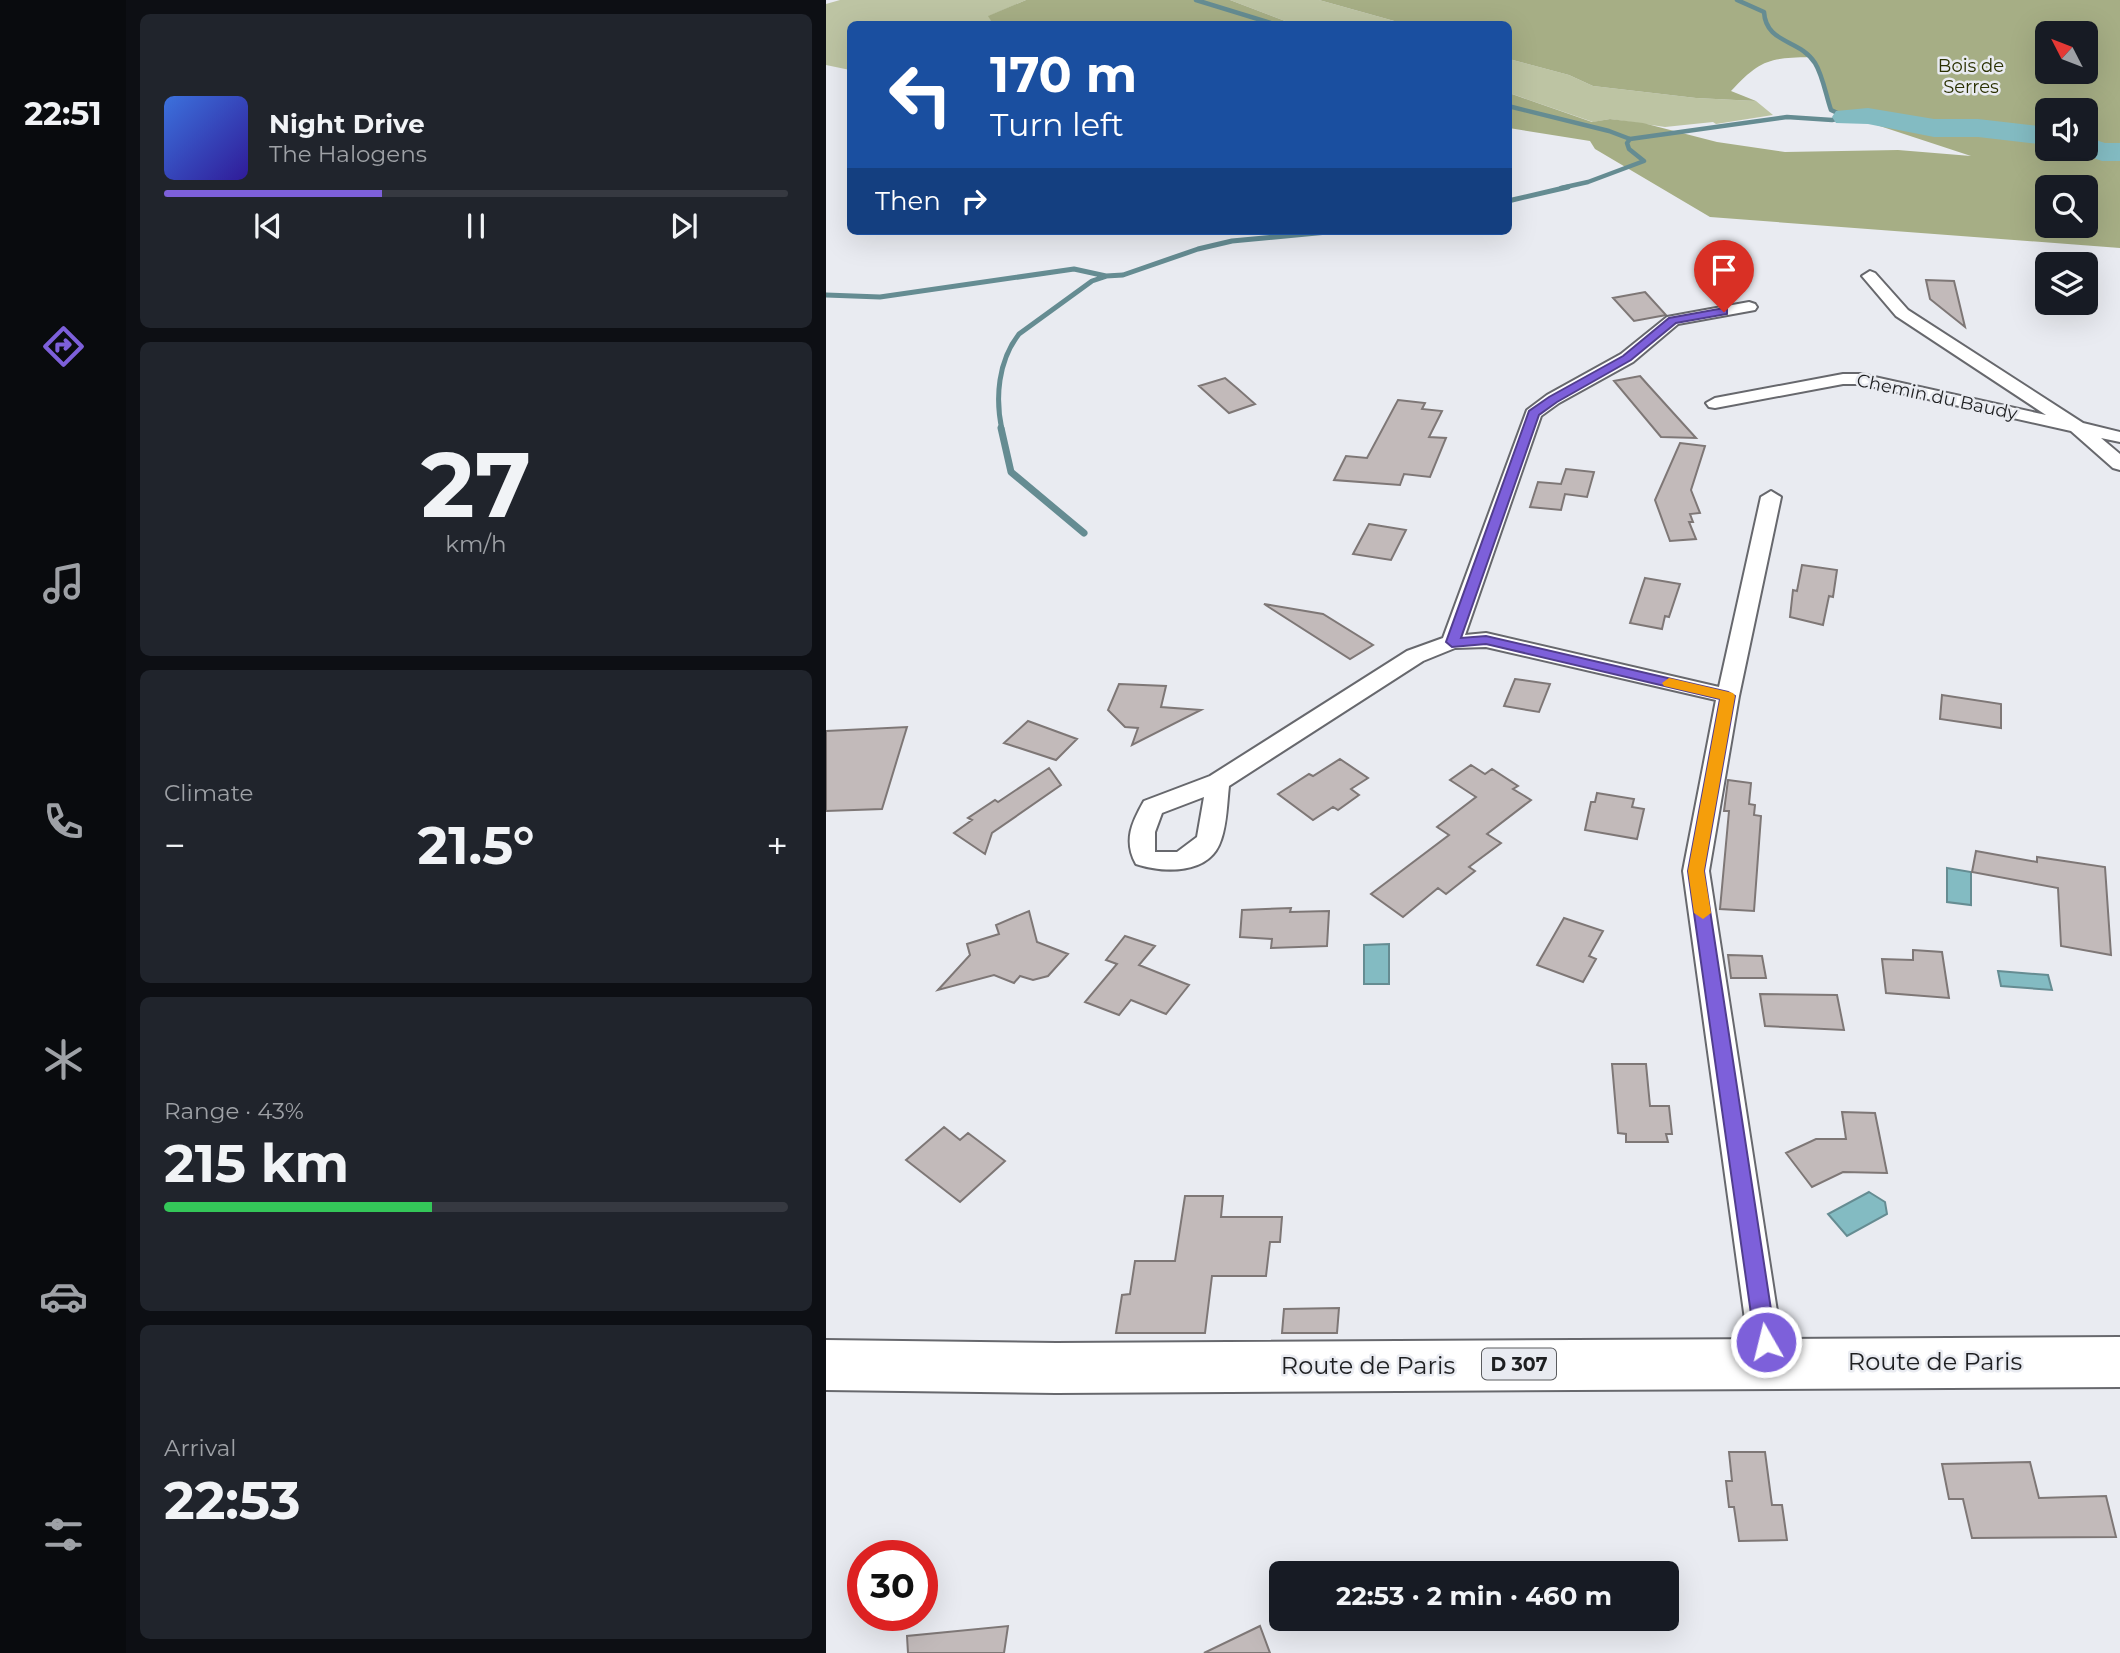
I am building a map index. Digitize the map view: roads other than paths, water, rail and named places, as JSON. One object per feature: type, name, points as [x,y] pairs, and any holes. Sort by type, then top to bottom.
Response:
[{"type":"main road","name":"Route de Paris","points":[[826,1366],[1070,1368],[2120,1362]]},
{"type":"street","name":"Chemin du Baudy","points":[[1870,276],[1902,313],[2077,427]]},
{"type":"street","points":[[1452,642],[1533,414],[1627,358],[1673,320],[1749,307]]},
{"type":"street","name":"Chemin du Baudy","points":[[1715,404],[1852,378],[2120,437]]},
{"type":"street","points":[[2077,427],[2120,464]]},
{"type":"street","points":[[1768,1363],[1696,871],[1728,696],[1771,497]]},
{"type":"street","points":[[1218,782],[1415,656],[1452,642],[1486,640],[1728,696]]},
{"type":"water","points":[[1947,868],[1971,872],[1971,905],[1947,902]]},
{"type":"water","points":[[1389,944],[1389,984],[1364,984],[1364,945]]},
{"type":"water","points":[[1998,971],[2048,975],[2052,990],[2001,986]]},
{"type":"water","points":[[1869,1192],[1885,1202],[1887,1214],[1847,1236],[1828,1214]]},
{"type":"waterway","points":[[1196,0],[1264,21]]},
{"type":"waterway","points":[[1630,139],[1787,117],[1832,120],[1846,117],[1831,110],[1820,74],[1809,55],[1777,36],[1766,22],[1764,12],[1737,0]]},
{"type":"waterway","points":[[1512,107],[1609,131],[1630,139]]},
{"type":"waterway","points":[[1846,117],[1868,116],[1934,128],[1978,128],[2035,135]]},
{"type":"waterway","points":[[1561,188],[1588,182],[1644,161],[1629,149],[1627,143],[1630,139]]},
{"type":"waterway","points":[[2098,150],[2120,152]]},
{"type":"waterway","points":[[1512,200],[1568,187]]},
{"type":"waterway","points":[[826,295],[880,297],[1074,269],[1106,276],[1123,275],[1198,249],[1232,241],[1296,235]]},
{"type":"waterway","points":[[1002,430],[1000,380],[1006,356],[1019,334],[1092,281],[1107,276]]},
{"type":"waterway","points":[[1001,428],[1011,472],[1084,533]]},
{"type":"park label","name":"Bois de Serres","points":[[1971,76]]}]
